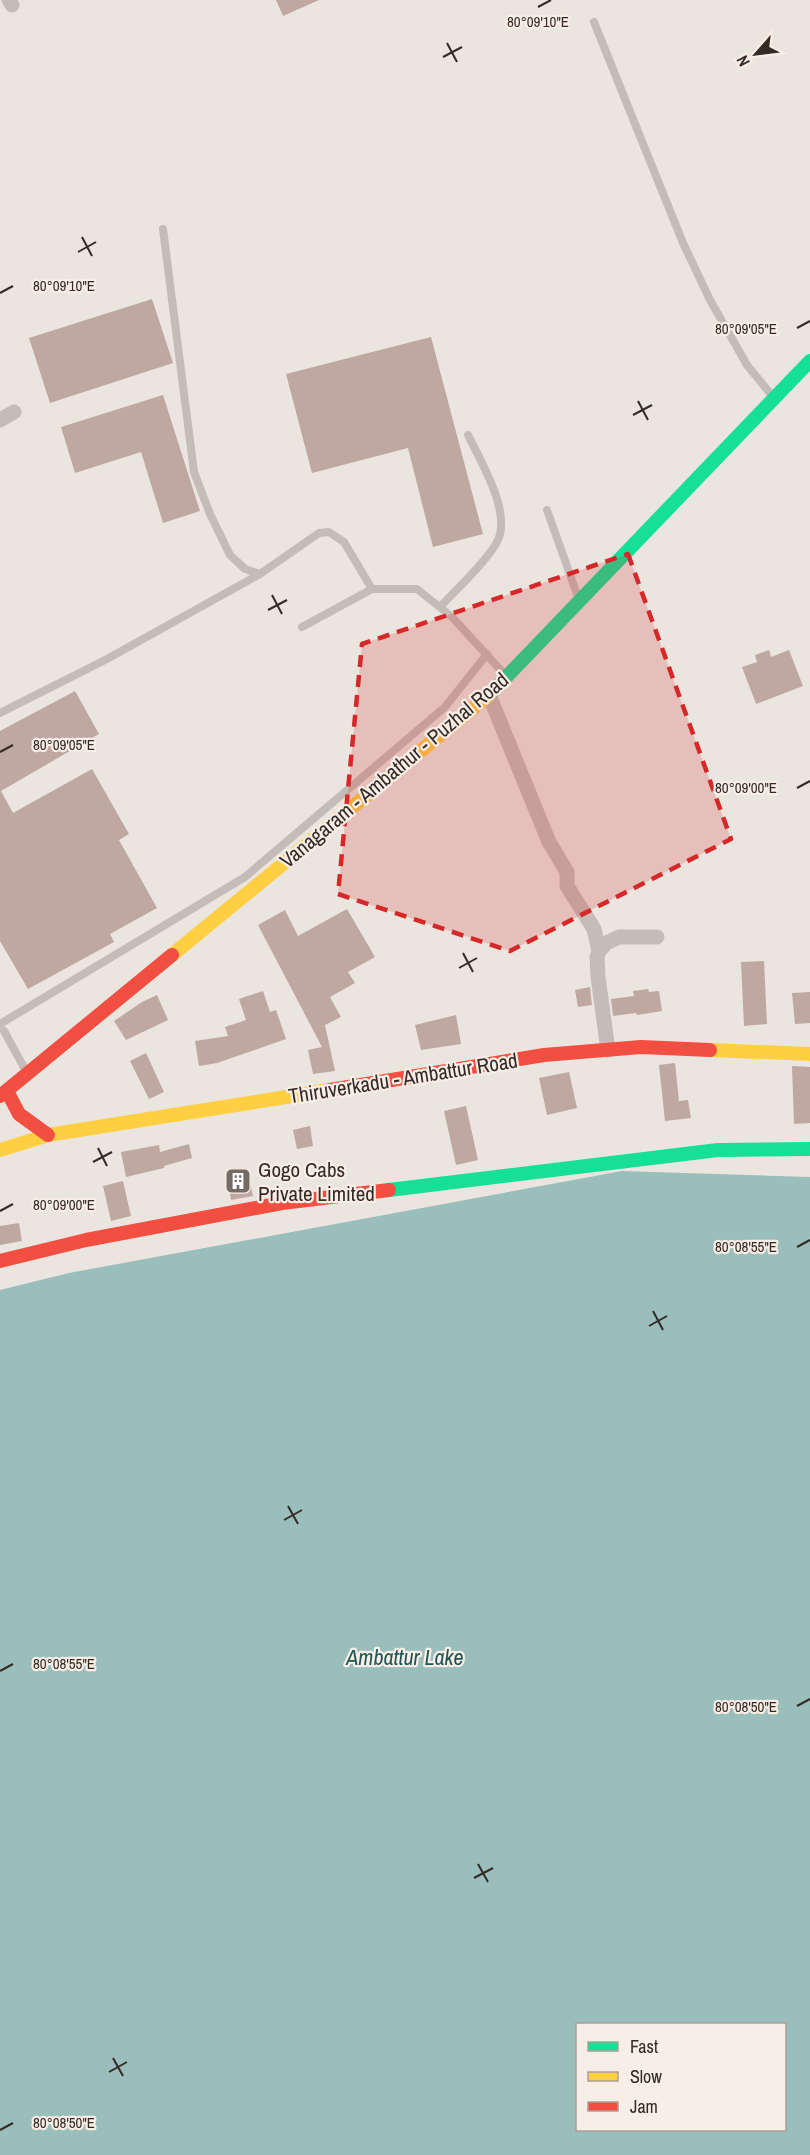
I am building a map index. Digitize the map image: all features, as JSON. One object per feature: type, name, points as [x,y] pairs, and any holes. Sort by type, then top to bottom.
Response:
[{"type":"main road","name":"Vanagaram - Ambathur - Puzhal Road","points":[[3,1093],[489,695],[805,369]]},
{"type":"main road","name":"Thiruverkadu - Ambattur Road","points":[[0,1150],[48,1135],[544,1055],[641,1047],[810,1054]]},
{"type":"main road","points":[[3,1093],[19,1114],[48,1135]]},
{"type":"main road","points":[[0,1261],[86,1240],[282,1203],[718,1150],[810,1149]]},
{"type":"street","points":[[0,420],[14,412]]},
{"type":"street","points":[[489,695],[549,842],[567,872],[567,886],[594,929],[599,951]]},
{"type":"street","points":[[608,1050],[598,977],[599,951],[619,937],[657,937]]},
{"type":"lane","points":[[594,22],[683,243],[710,300],[747,365],[774,399]]},
{"type":"lane","points":[[163,229],[194,472],[210,514],[230,555],[245,569],[260,574]]},
{"type":"lane","points":[[441,608],[487,556],[498,540],[502,524],[499,504],[468,435]]},
{"type":"lane","points":[[547,510],[579,601]]},
{"type":"lane","points":[[0,712],[107,659],[260,574],[319,533],[330,532],[344,542],[372,589]]},
{"type":"lane","points":[[302,627],[372,589],[417,589],[452,617],[507,677]]},
{"type":"lane","points":[[27,1074],[1,1028],[245,877],[445,707],[487,654]]},
{"type":"highlighted area","points":[[628,554],[731,839],[510,951],[338,894],[362,644]]},
{"type":"water","name":"Ambattur Lake","points":[[622,1171],[810,1177],[810,2155],[0,2155],[0,1290],[69,1273]]},
{"type":"building","points":[[276,0],[319,0],[283,16]]},
{"type":"building","points":[[152,299],[173,363],[50,403],[29,338]]},
{"type":"building","points":[[431,337],[483,534],[433,547],[408,448],[312,473],[286,374]]},
{"type":"building","points":[[163,395],[200,511],[163,523],[141,452],[75,473],[61,427]]},
{"type":"building","points":[[769,650],[771,657],[789,650],[803,686],[756,704],[742,667],[757,662],[755,655]]},
{"type":"building","points":[[75,691],[99,734],[1,791],[13,813],[92,769],[129,834],[119,840],[157,908],[110,934],[114,942],[28,989],[0,941],[0,731]]},
{"type":"building","points":[[347,909],[375,957],[348,972],[355,983],[330,997],[341,1017],[325,1025],[335,1071],[313,1074],[308,1050],[322,1047],[258,925],[285,910],[298,936]]},
{"type":"building","points":[[764,961],[767,1024],[744,1026],[741,962]]},
{"type":"building","points":[[590,987],[592,1005],[578,1007],[575,990]]},
{"type":"building","points":[[648,989],[649,992],[659,991],[662,1011],[613,1016],[611,999],[634,996],[633,991]]},
{"type":"building","points":[[263,991],[270,1012],[276,1010],[286,1039],[217,1063],[199,1066],[195,1041],[228,1036],[225,1027],[246,1020],[239,999]]},
{"type":"building","points":[[810,992],[810,1023],[795,1024],[792,993]]},
{"type":"building","points":[[157,995],[168,1020],[126,1040],[114,1021]]},
{"type":"building","points":[[456,1015],[461,1044],[421,1050],[415,1025]]},
{"type":"building","points":[[146,1053],[164,1092],[149,1099],[130,1061]]},
{"type":"building","points":[[675,1063],[679,1101],[688,1100],[691,1118],[665,1121],[659,1065]]},
{"type":"building","points":[[792,1066],[810,1067],[810,1123],[794,1124]]},
{"type":"building","points":[[569,1072],[577,1108],[547,1115],[539,1078]]},
{"type":"building","points":[[466,1106],[478,1160],[456,1165],[444,1111]]},
{"type":"building","points":[[310,1126],[313,1146],[297,1149],[293,1130]]},
{"type":"building","points":[[189,1144],[192,1158],[164,1166],[164,1168],[126,1177],[121,1152],[159,1145],[160,1152]]},
{"type":"building","points":[[249,1180],[253,1196],[231,1200],[228,1183]]},
{"type":"building","points":[[123,1181],[131,1216],[111,1221],[103,1186]]},
{"type":"building","points":[[19,1223],[22,1241],[0,1245],[0,1226]]},
{"type":"traffic: fast","points":[[490,694],[810,361]]},
{"type":"traffic: fast","points":[[389,1190],[718,1150],[810,1149]]},
{"type":"traffic: slow","points":[[172,955],[490,694]]},
{"type":"traffic: slow","points":[[710,1050],[810,1054]]},
{"type":"traffic: slow","points":[[0,1150],[48,1135],[330,1090]]},
{"type":"traffic: jam","points":[[0,1096],[172,955]]},
{"type":"traffic: jam","points":[[330,1090],[544,1055],[641,1047],[710,1050]]},
{"type":"traffic: jam","points":[[7,1091],[19,1114],[48,1135]]},
{"type":"traffic: jam","points":[[0,1261],[86,1240],[282,1203],[389,1190]]},
{"type":"place","name":"Gogo Cabs Private Limited","points":[[238,1181]]}]
